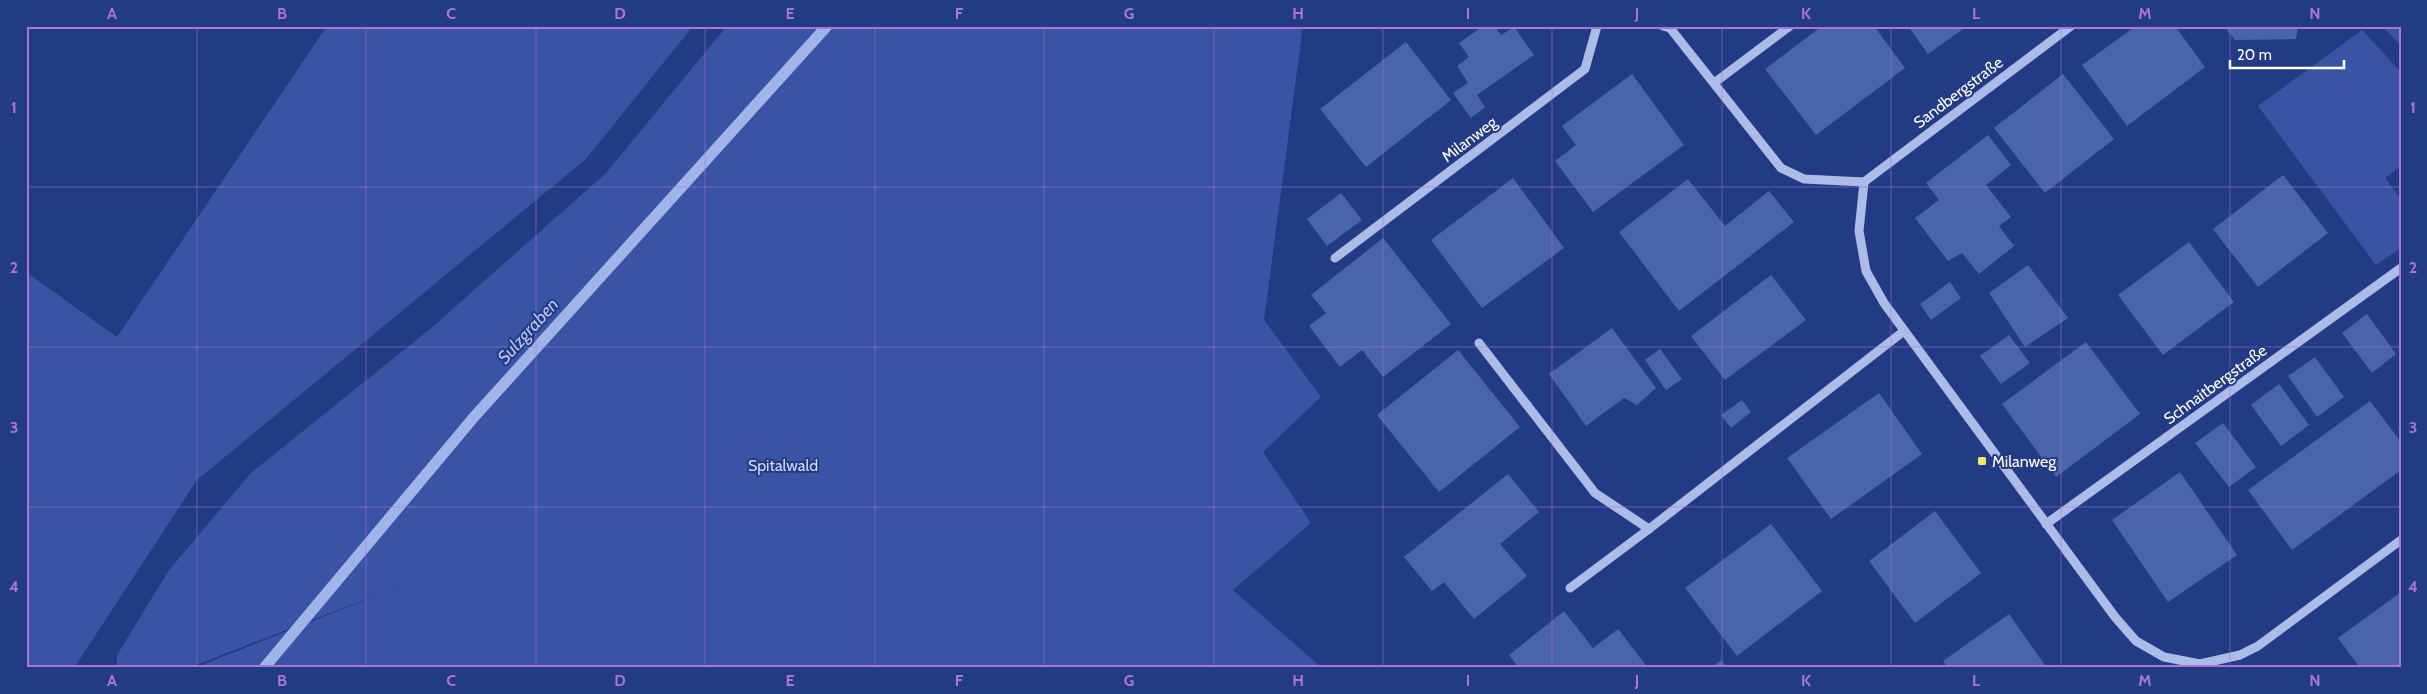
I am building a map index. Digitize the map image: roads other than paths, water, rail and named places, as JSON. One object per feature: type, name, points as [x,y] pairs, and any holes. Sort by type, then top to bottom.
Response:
[{"type":"street","name":"Milanweg","points":[[1335,258],[1585,70],[1597,26]]},
{"type":"street","points":[[1663,26],[1670,28],[1782,168],[1804,179],[1864,182],[1859,230],[1866,271],[1884,303],[2115,617],[2136,641],[2164,657],[2200,666],[2240,655],[2258,646],[2401,540]]},
{"type":"street","points":[[1714,83],[1790,26]]},
{"type":"street","name":"Sandbergstraße","points":[[1864,182],[2071,26]]},
{"type":"street","name":"Schnaitbergstraße","points":[[2046,524],[2401,268]]},
{"type":"street","points":[[1570,588],[1649,529],[1904,330]]},
{"type":"street","points":[[1479,343],[1595,493],[1649,529]]},
{"type":"waterway","name":"Sulzgraben","points":[[264,668],[474,417],[827,26]]},
{"type":"place","name":"Milanweg","points":[[1982,461]]},
{"type":"park label","name":"Spitalwald","points":[[783,465]]}]
